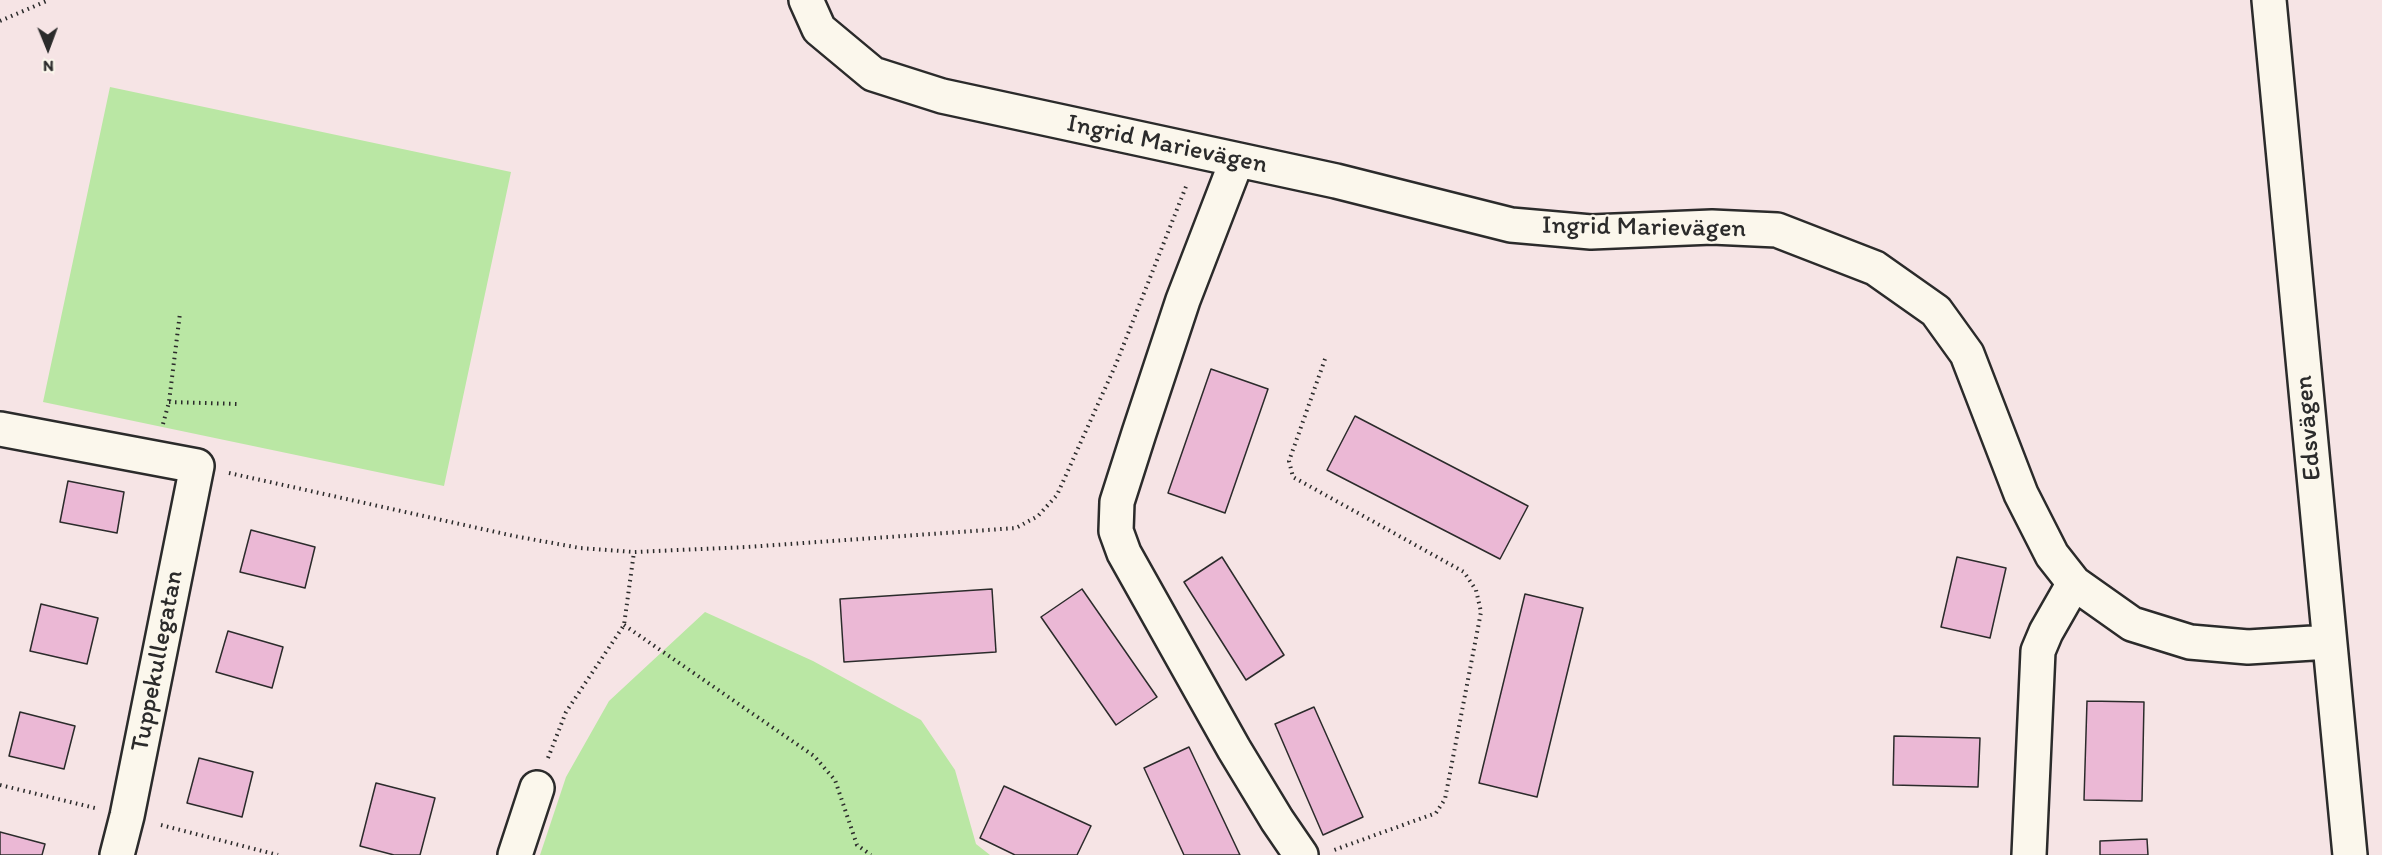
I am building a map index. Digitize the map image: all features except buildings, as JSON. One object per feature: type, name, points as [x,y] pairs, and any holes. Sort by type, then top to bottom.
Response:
[{"type":"street","name":"Ingrid Marievägen","points":[[806,0],[819,29],[873,74],[942,96],[1335,182],[1511,225],[1591,232],[1712,227],[1777,230],[1875,268],[1936,311],[1967,354],[2021,494],[2052,555],[2074,583],[2132,624],[2190,642],[2248,646],[2330,642]]},
{"type":"street","name":"Edsvägen","points":[[2269,0],[2350,855]]},
{"type":"street","points":[[1237,160],[1183,300],[1143,422],[1117,502],[1116,531],[1124,553],[1234,749],[1277,820],[1316,853]]},
{"type":"street","points":[[0,429],[197,466]]},
{"type":"street","name":"Tuppekullegatan","points":[[117,855],[127,816],[197,466]]},
{"type":"street","points":[[2029,855],[2038,651],[2046,632],[2074,583]]},
{"type":"street","points":[[515,855],[537,788]]},
{"type":"path","points":[[0,21],[49,0]]},
{"type":"path","points":[[197,466],[514,536],[580,548],[634,552],[747,547],[1016,528],[1038,516],[1057,495],[1116,364],[1200,153]]},
{"type":"path","points":[[153,458],[169,402],[180,313]]},
{"type":"path","points":[[1316,853],[1436,813],[1445,799],[1481,612],[1476,590],[1464,572],[1293,477],[1289,461],[1325,359]]},
{"type":"path","points":[[169,402],[238,404]]},
{"type":"path","points":[[537,788],[566,712],[624,625],[634,552]]},
{"type":"path","points":[[624,625],[814,756],[835,780],[857,844],[871,855]]},
{"type":"green space","points":[[110,87],[511,172],[444,486],[43,402]]},
{"type":"green space","points":[[705,612],[813,661],[921,720],[955,770],[976,844],[990,855],[540,855],[566,777],[609,701]]}]
